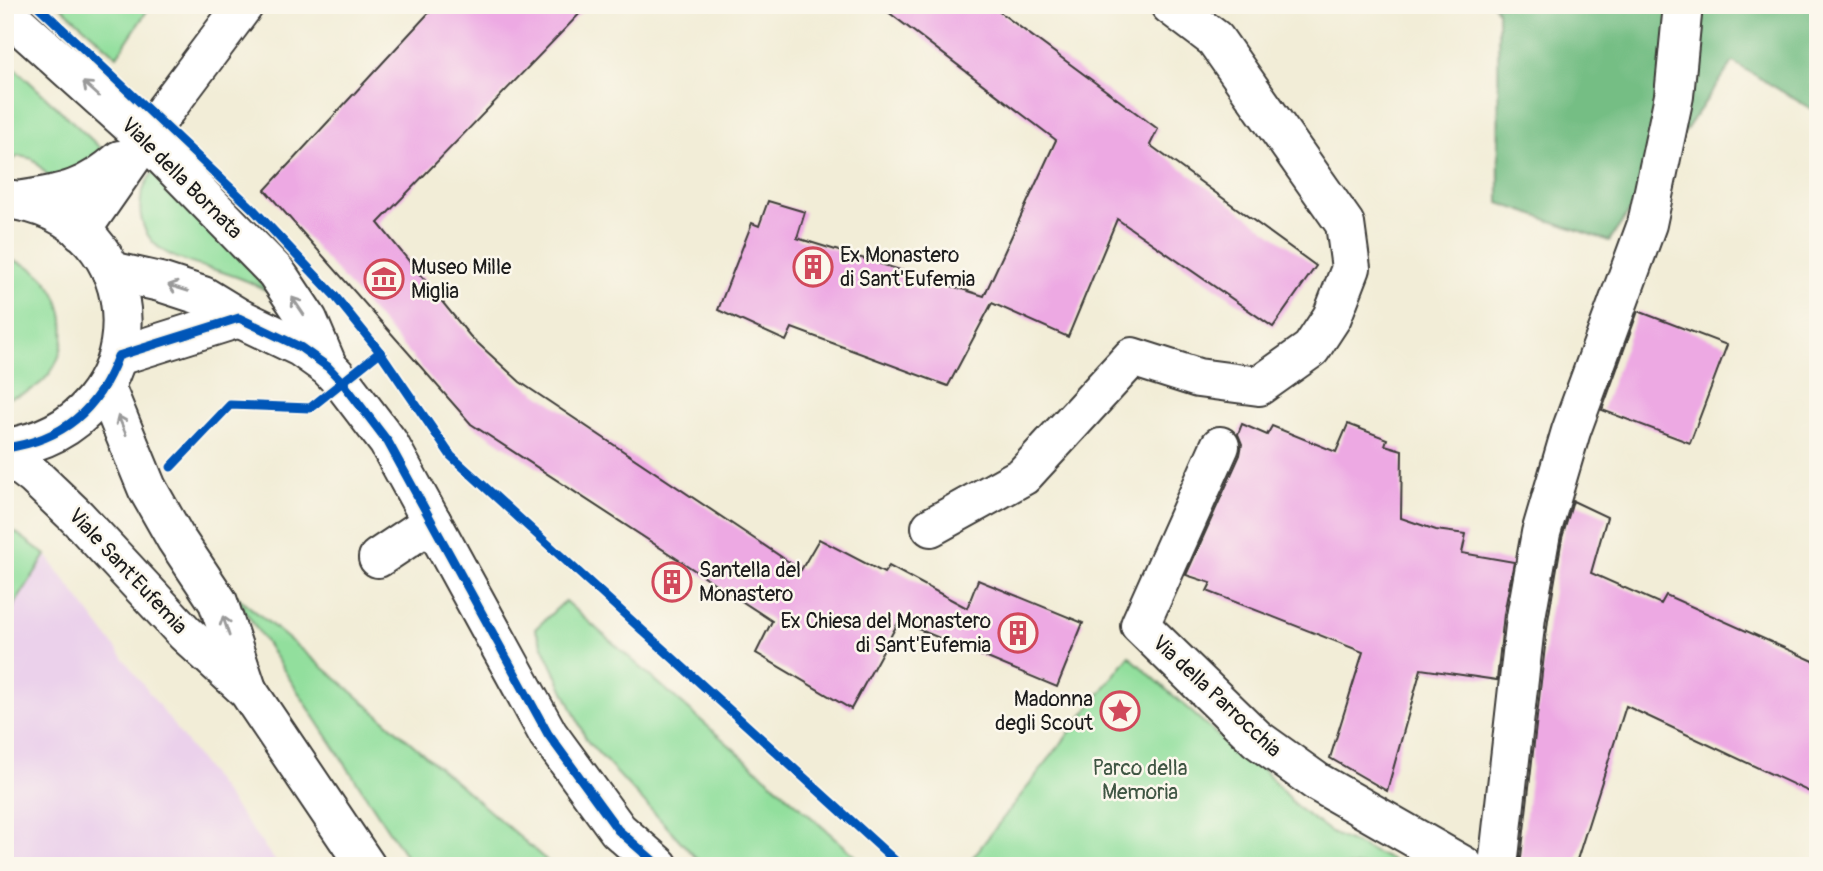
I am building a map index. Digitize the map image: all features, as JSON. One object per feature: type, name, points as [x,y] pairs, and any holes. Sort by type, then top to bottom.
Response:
[{"type":"street","points":[[82,231],[99,202],[124,172],[145,138],[244,5]]},
{"type":"street","points":[[931,527],[1023,476],[1132,357],[1198,378],[1259,386],[1311,349],[1332,317],[1351,268],[1345,224],[1215,39],[1170,5]]},
{"type":"street","points":[[1498,866],[1526,617],[1541,533],[1571,431],[1647,224],[1674,96],[1683,5]]},
{"type":"street","name":"Viale della Bornata","points":[[5,12],[145,138],[276,272],[307,320],[328,367]]},
{"type":"street","points":[[14,200],[66,193],[101,177],[145,138]]},
{"type":"street","points":[[5,447],[24,445],[48,437],[71,424],[90,407],[112,371],[122,334],[118,291],[111,271],[98,249],[82,231],[64,217],[14,200]]},
{"type":"street","name":"Viale della Bornata","points":[[111,271],[160,282],[203,296],[239,318],[300,347],[328,367],[343,383],[388,442],[548,734],[618,830],[659,866]]},
{"type":"street","points":[[112,371],[239,318]]},
{"type":"street","name":"Viale Sant'Eufemia","points":[[112,371],[147,488],[218,602],[248,691]]},
{"type":"street","name":"Via della Parrocchia","points":[[1220,446],[1135,621],[1256,739],[1317,782],[1464,866]]},
{"type":"street","name":"Viale Sant'Eufemia","points":[[5,454],[34,476],[77,517],[176,624],[248,691],[366,866]]},
{"type":"street","points":[[378,558],[432,522]]},
{"type":"shaded area","points":[[46,555],[279,866],[5,866],[5,620]]},
{"type":"green space","points":[[59,5],[151,5],[117,56]]},
{"type":"green space","points":[[1493,5],[1818,5],[1818,113],[1733,62],[1609,241],[1499,203],[1498,11]]},
{"type":"green space","points":[[5,59],[107,154],[51,179],[33,159],[19,156],[5,164]]},
{"type":"green space","points":[[158,166],[270,293],[237,277],[173,256],[152,242],[141,216],[141,202],[146,183]]},
{"type":"green space","points":[[5,259],[31,268],[49,284],[60,306],[64,330],[60,353],[49,374],[31,390],[5,398]]},
{"type":"green space","points":[[5,530],[15,532],[46,555],[5,620]]},
{"type":"green space","points":[[234,594],[343,684],[553,866],[412,866]]},
{"type":"green space","points":[[565,601],[867,866],[704,866],[587,741],[535,629]]},
{"type":"green space","name":"Parco della Memoria","points":[[1129,656],[1233,749],[1257,763],[1298,808],[1333,834],[1392,860],[1397,866],[966,866]]},
{"type":"building","name":"Museo Mille Miglia","points":[[436,5],[588,5],[378,223],[470,336],[520,382],[801,570],[819,539],[884,573],[889,566],[967,608],[978,580],[1083,623],[1057,687],[899,621],[851,709],[756,653],[772,621],[471,424],[265,190]]},
{"type":"building","points":[[879,5],[990,5],[1158,129],[1150,145],[1316,266],[1273,327],[1117,219],[1068,337],[992,303],[948,386],[792,328],[786,341],[718,310],[752,223],[759,226],[768,201],[805,212],[797,238],[984,296],[1056,140]]},
{"type":"building","points":[[1638,311],[1727,345],[1690,443],[1602,410]]},
{"type":"building","points":[[1242,424],[1267,435],[1272,426],[1336,452],[1348,424],[1387,439],[1385,445],[1402,450],[1401,518],[1436,530],[1466,534],[1462,553],[1514,562],[1504,614],[1497,680],[1421,669],[1387,791],[1330,758],[1363,652],[1207,591],[1211,583],[1186,575],[1240,455],[1242,444],[1238,434]]},
{"type":"building","points":[[1573,501],[1607,517],[1591,573],[1661,604],[1666,595],[1818,663],[1818,796],[1626,706],[1575,866],[1520,866],[1548,620],[1562,538]]},
{"type":"cycle path","points":[[37,5],[252,208],[334,295],[380,352],[451,456],[901,866]]},
{"type":"cycle path","points":[[5,448],[44,438],[76,419],[100,392],[118,356],[239,318],[300,347],[328,367],[343,383],[388,442],[548,734],[618,830],[659,866]]},
{"type":"cycle path","points":[[171,467],[230,405],[310,408],[380,352]]},
{"type":"place","name":"Ex Monastero di Sant'Eufemia","points":[[813,267]]},
{"type":"place","name":"Museo Mille Miglia","points":[[384,279]]},
{"type":"place","name":"Santella del Monastero","points":[[672,582]]},
{"type":"place","name":"Ex Chiesa del Monastero di Sant'Eufemia","points":[[1018,633]]},
{"type":"place","name":"Madonna degli Scout","points":[[1120,711]]}]
